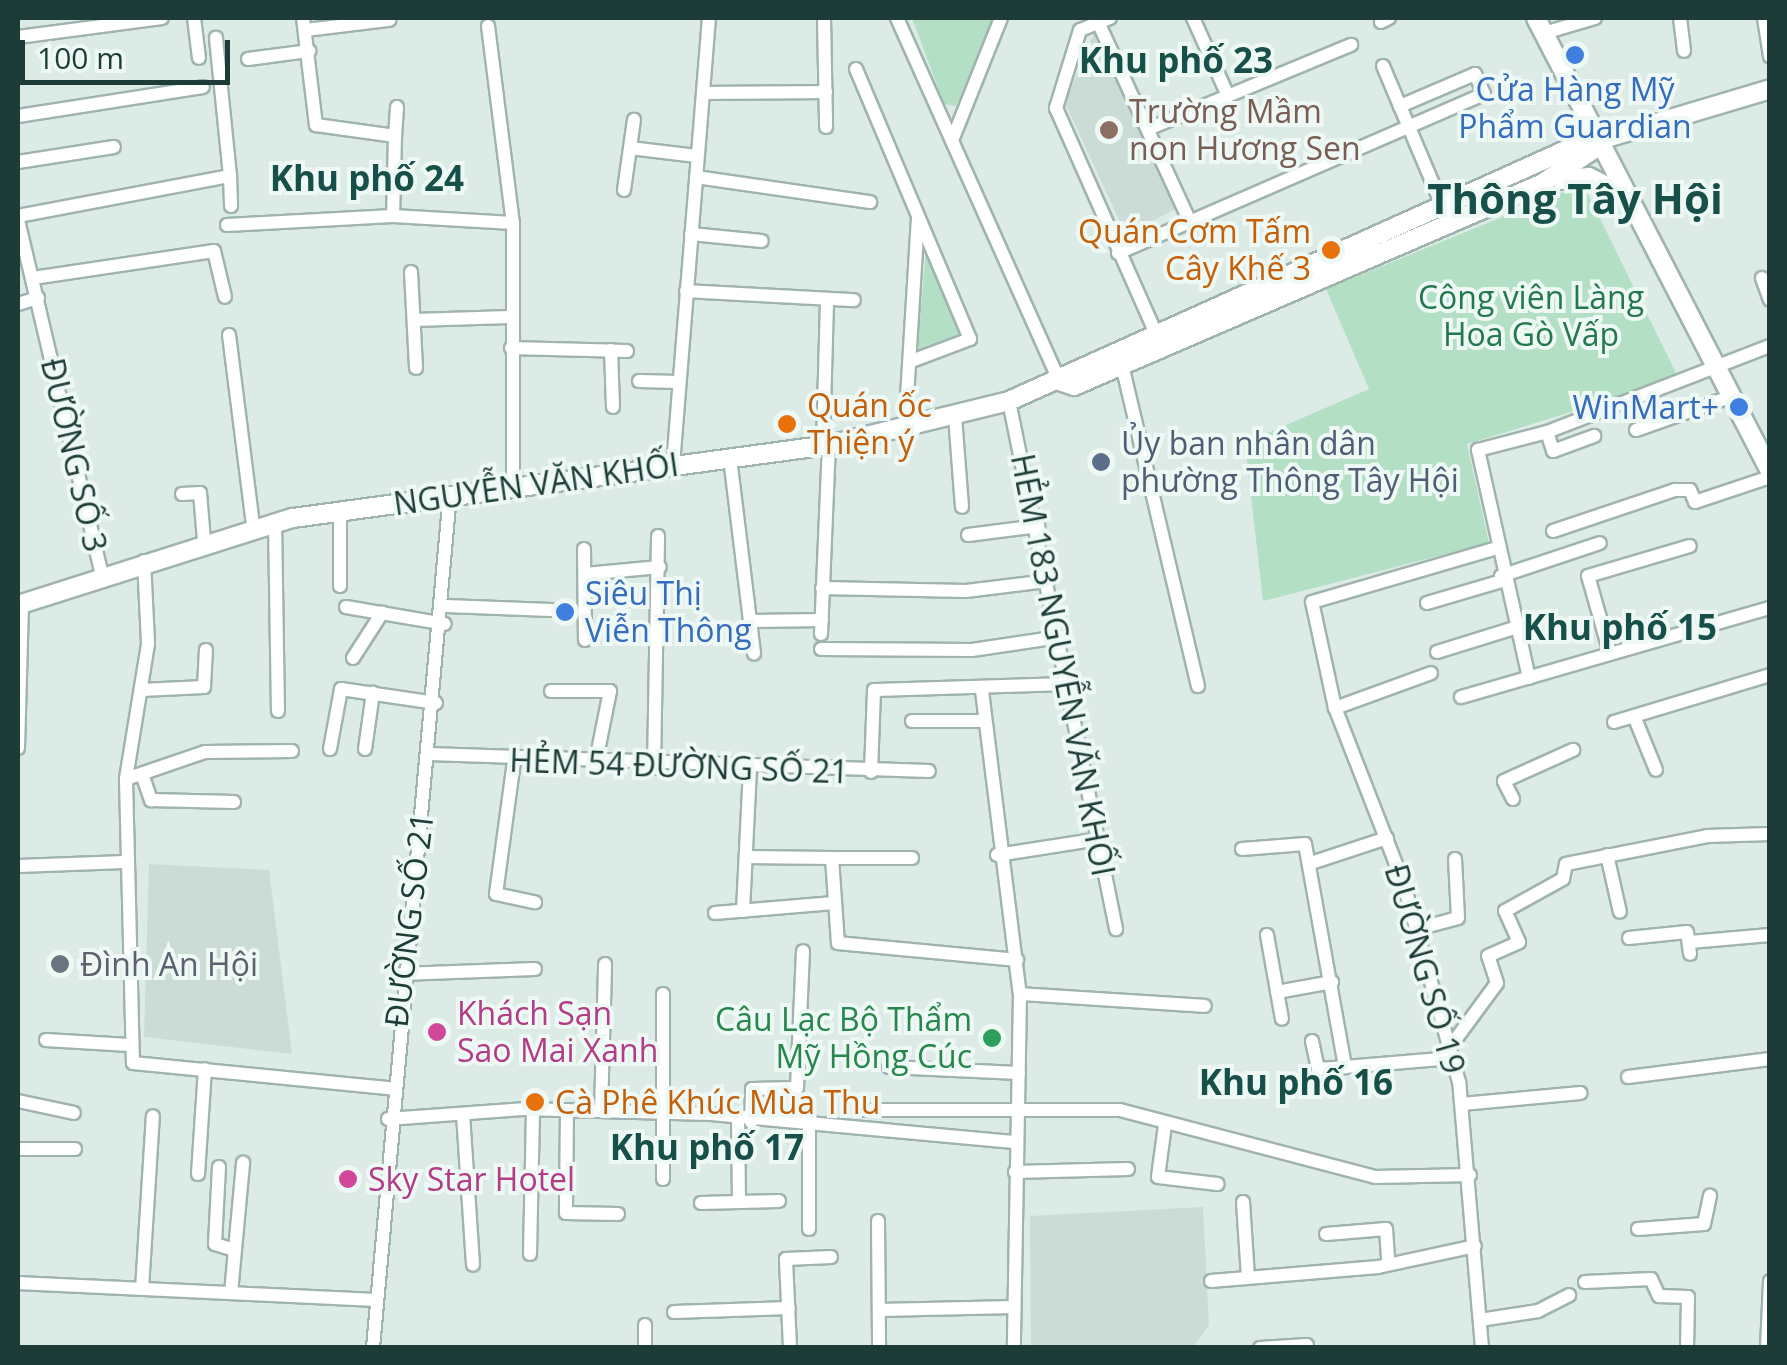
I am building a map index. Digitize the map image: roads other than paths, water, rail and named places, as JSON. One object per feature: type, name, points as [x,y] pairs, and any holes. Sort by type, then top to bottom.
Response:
[{"type":"street","points":[[18,37],[67,24],[162,18]]},
{"type":"street","points":[[194,18],[199,58]]},
{"type":"street","points":[[673,466],[709,18]]},
{"type":"street","points":[[824,18],[826,126]]},
{"type":"street","points":[[897,18],[1059,382]]},
{"type":"street","points":[[953,138],[1001,18]]},
{"type":"street","points":[[1194,18],[1228,96]]},
{"type":"street","points":[[1553,531],[1675,490],[1690,490],[1695,502],[1770,474],[1710,367],[1540,25],[1595,18]]},
{"type":"street","points":[[1680,18],[1684,50]]},
{"type":"street","points":[[1764,18],[1770,57]]},
{"type":"street","points":[[390,20],[304,24],[316,125],[396,136]]},
{"type":"street","points":[[1162,348],[1056,108],[1080,30],[1104,20],[1190,222]]},
{"type":"street","points":[[488,26],[513,223],[510,348],[514,485]]},
{"type":"street","points":[[216,38],[231,206]]},
{"type":"street","points":[[1148,129],[1351,45]]},
{"type":"street","points":[[248,59],[309,51]]},
{"type":"street","points":[[1383,66],[1450,224]]},
{"type":"street","points":[[856,69],[970,339],[909,362]]},
{"type":"street","points":[[1118,253],[1484,94],[1475,74],[1400,106]]},
{"type":"street","points":[[18,116],[204,88]]},
{"type":"street","name":"NGUYỄN VĂN KHỐI","points":[[20,604],[144,558],[253,526],[450,493],[826,445],[905,430],[1010,401],[1059,382],[1074,365],[1441,202],[1600,144],[1770,89]]},
{"type":"street","points":[[704,93],[826,92]]},
{"type":"street","points":[[393,216],[398,107]]},
{"type":"street","points":[[624,190],[634,120]]},
{"type":"street","name":"NGUYỄN VĂN KHỐI","points":[[1059,382],[1074,386],[1541,184],[1600,144]]},
{"type":"street","points":[[18,162],[114,146]]},
{"type":"street","points":[[630,148],[697,156]]},
{"type":"street","points":[[18,218],[230,176]]},
{"type":"street","points":[[696,176],[870,202]]},
{"type":"street","points":[[1541,184],[1589,177],[1623,194]]},
{"type":"street","points":[[228,225],[393,216],[513,223]]},
{"type":"street","points":[[905,430],[918,216]]},
{"type":"street","name":"ĐƯỜNG SỐ 3","points":[[18,218],[21,244],[38,298],[102,574]]},
{"type":"street","points":[[691,234],[762,241]]},
{"type":"street","points":[[33,278],[214,251],[226,297]]},
{"type":"street","points":[[412,272],[416,368]]},
{"type":"street","points":[[1762,278],[1770,300]]},
{"type":"street","points":[[686,291],[854,300]]},
{"type":"street","points":[[18,304],[38,298]]},
{"type":"street","points":[[821,635],[827,299]]},
{"type":"street","points":[[414,320],[510,317]]},
{"type":"street","points":[[229,335],[253,526]]},
{"type":"street","points":[[1529,678],[1502,579],[1478,450],[1547,432],[1770,346]]},
{"type":"street","points":[[510,348],[627,351]]},
{"type":"street","points":[[611,350],[613,407]]},
{"type":"street","points":[[1122,365],[1198,686]]},
{"type":"street","points":[[639,381],[679,382]]},
{"type":"street","points":[[1636,430],[1727,398]]},
{"type":"street","name":"HẺM 183 NGUYỄN VĂN KHỐI","points":[[1010,401],[1116,929]]},
{"type":"street","points":[[955,416],[962,508]]},
{"type":"street","points":[[1547,432],[1553,452],[1594,436]]},
{"type":"street","points":[[730,458],[739,548],[749,561],[754,654]]},
{"type":"street","points":[[182,494],[200,493],[204,540]]},
{"type":"street","name":"ĐƯỜNG SỐ 21","points":[[373,1348],[401,974],[445,624],[450,493]]},
{"type":"street","points":[[340,511],[340,586]]},
{"type":"street","points":[[275,522],[278,712]]},
{"type":"street","points":[[968,535],[1038,526]]},
{"type":"street","points":[[654,768],[658,536]]},
{"type":"street","points":[[1427,603],[1600,543]]},
{"type":"street","points":[[1610,653],[1588,576],[1690,546]]},
{"type":"street","name":"ĐƯỜNG SỐ 19","points":[[1482,1348],[1470,1174],[1451,1052],[1387,838],[1334,708],[1312,602],[1497,548]]},
{"type":"street","points":[[584,550],[585,640]]},
{"type":"street","points":[[144,558],[142,690],[126,779],[129,1045],[133,1063],[390,1088]]},
{"type":"street","points":[[584,574],[660,567]]},
{"type":"street","points":[[822,588],[966,591],[1048,581]]},
{"type":"street","points":[[18,748],[20,604]]},
{"type":"street","points":[[346,606],[445,624]]},
{"type":"street","points":[[446,606],[551,610]]},
{"type":"street","points":[[1461,697],[1770,608]]},
{"type":"street","points":[[353,658],[382,613]]},
{"type":"street","points":[[753,621],[821,635],[972,650],[1059,637]]},
{"type":"street","points":[[1437,652],[1514,628]]},
{"type":"street","points":[[142,690],[204,687],[206,650]]},
{"type":"street","points":[[1334,708],[1431,673]]},
{"type":"street","points":[[1614,722],[1770,675]]},
{"type":"street","points":[[871,772],[874,690],[982,691],[1069,684]]},
{"type":"street","points":[[330,749],[341,689],[436,703]]},
{"type":"street","points":[[552,691],[610,691],[595,766]]},
{"type":"street","points":[[982,691],[996,855],[1020,994],[1014,1116],[1014,1348]]},
{"type":"street","points":[[365,748],[373,693]]},
{"type":"street","points":[[1634,716],[1656,770]]},
{"type":"street","points":[[912,721],[985,721]]},
{"type":"street","points":[[126,779],[205,752],[292,750]]},
{"type":"street","points":[[1513,799],[1504,780],[1573,750]]},
{"type":"street","name":"HẺM 54 ĐƯỜNG SỐ 21","points":[[429,754],[595,766],[928,771]]},
{"type":"street","points":[[514,761],[496,894],[535,902]]},
{"type":"street","points":[[742,911],[750,768]]},
{"type":"street","points":[[142,774],[151,800],[234,802]]},
{"type":"street","points":[[1312,1041],[1318,1069],[1451,1052],[1497,983],[1488,956],[1520,942],[1505,911],[1563,879],[1566,864],[1770,834]]},
{"type":"street","points":[[1311,864],[1387,838]]},
{"type":"street","points":[[996,855],[1099,839]]},
{"type":"street","points":[[1242,849],[1306,844],[1345,1067]]},
{"type":"street","points":[[1607,855],[1620,912]]},
{"type":"street","points":[[746,857],[912,858]]},
{"type":"street","points":[[832,858],[838,943],[1017,960]]},
{"type":"street","points":[[1417,929],[1458,918],[1455,859]]},
{"type":"street","points":[[18,866],[125,862]]},
{"type":"street","points":[[715,914],[834,903]]},
{"type":"street","points":[[1628,938],[1687,932],[1690,948],[1770,935]]},
{"type":"street","points":[[1267,935],[1282,1020]]},
{"type":"street","points":[[738,1202],[744,1121],[752,1088],[797,1088],[804,950]]},
{"type":"street","points":[[601,1111],[605,964]]},
{"type":"street","points":[[401,974],[535,969]]},
{"type":"street","points":[[1277,992],[1332,982]]},
{"type":"street","points":[[662,994],[663,1179]]},
{"type":"street","points":[[1020,994],[1205,1006]]},
{"type":"street","points":[[46,1040],[129,1045]]},
{"type":"street","points":[[1628,1076],[1770,1058]]},
{"type":"street","points":[[889,1067],[1019,1073]]},
{"type":"street","points":[[198,1174],[205,1069]]},
{"type":"street","points":[[1462,1104],[1580,1093]]},
{"type":"street","points":[[18,1101],[74,1113]]},
{"type":"street","points":[[388,1119],[534,1109],[663,1113],[809,1130],[1014,1142]]},
{"type":"street","points":[[530,1254],[534,1109]]},
{"type":"street","points":[[568,1110],[566,1214],[618,1214]]},
{"type":"street","points":[[860,1110],[1014,1116],[1120,1110],[1165,1125],[1375,1177],[1470,1174]]},
{"type":"street","points":[[464,1114],[473,1265]]},
{"type":"street","points":[[142,1289],[152,1116]]},
{"type":"street","points":[[1165,1125],[1158,1177],[1218,1184]]},
{"type":"street","points":[[809,1130],[810,1229]]},
{"type":"street","points":[[18,1149],[74,1150]]},
{"type":"street","points":[[230,1293],[231,1248],[243,1232],[243,1163]]},
{"type":"street","points":[[219,1167],[214,1244],[231,1248]]},
{"type":"street","points":[[1015,1172],[1128,1169]]},
{"type":"street","points":[[1638,1229],[1704,1224],[1710,1196]]},
{"type":"street","points":[[701,1203],[780,1201]]},
{"type":"street","points":[[1243,1202],[1248,1277]]},
{"type":"street","points":[[878,1221],[879,1348]]},
{"type":"street","points":[[1326,1234],[1386,1229],[1388,1258]]},
{"type":"street","points":[[1212,1281],[1378,1267],[1388,1258],[1475,1246]]},
{"type":"street","points":[[790,1348],[786,1259],[831,1257]]},
{"type":"street","points":[[1585,1282],[1651,1278],[1659,1296],[1688,1297],[1687,1348]]},
{"type":"street","points":[[1767,1348],[1770,1281]]},
{"type":"street","points":[[18,1284],[376,1300]]},
{"type":"street","points":[[1480,1320],[1538,1311],[1569,1295]]},
{"type":"street","points":[[879,1310],[1014,1307]]},
{"type":"street","points":[[674,1312],[790,1308]]},
{"type":"street","points":[[645,1325],[645,1348]]},
{"type":"street","points":[[1260,1348],[1307,1345]]},
{"type":"place","name":"Cửa Hàng Mỹ Phẩm Guardian","points":[[1575,55]]},
{"type":"place","name":"Trường Mầm non Hương Sen","points":[[1109,130]]},
{"type":"place","name":"Quán Cơm Tấm Cây Khế 3","points":[[1331,250]]},
{"type":"place","name":"WinMart+","points":[[1739,407]]},
{"type":"place","name":"Quán ốc Thiện ý","points":[[787,424]]},
{"type":"place","name":"Ủy ban nhân dân phường Thông Tây Hội","points":[[1101,462]]},
{"type":"place","name":"Siêu Thị Viễn Thông","points":[[565,612]]},
{"type":"place","name":"Đình An Hội","points":[[60,964]]},
{"type":"place","name":"Khách Sạn Sao Mai Xanh","points":[[437,1032]]},
{"type":"place","name":"Câu Lạc Bộ Thẩm Mỹ Hồng Cúc","points":[[992,1038]]},
{"type":"place","name":"Cà Phê Khúc Mùa Thu","points":[[535,1102]]},
{"type":"place","name":"Sky Star Hotel","points":[[348,1179]]},
{"type":"district","name":"Khu phố 23","points":[[1176,60]]},
{"type":"district","name":"Khu phố 24","points":[[367,178]]},
{"type":"district","name":"Thông Tây Hội","points":[[1575,198]]},
{"type":"district","name":"Khu phố 15","points":[[1620,627]]},
{"type":"district","name":"Khu phố 16","points":[[1296,1082]]},
{"type":"district","name":"Khu phố 17","points":[[707,1147]]},
{"type":"park label","name":"Công viên Làng Hoa Gò Vấp","points":[[1531,316]]}]
